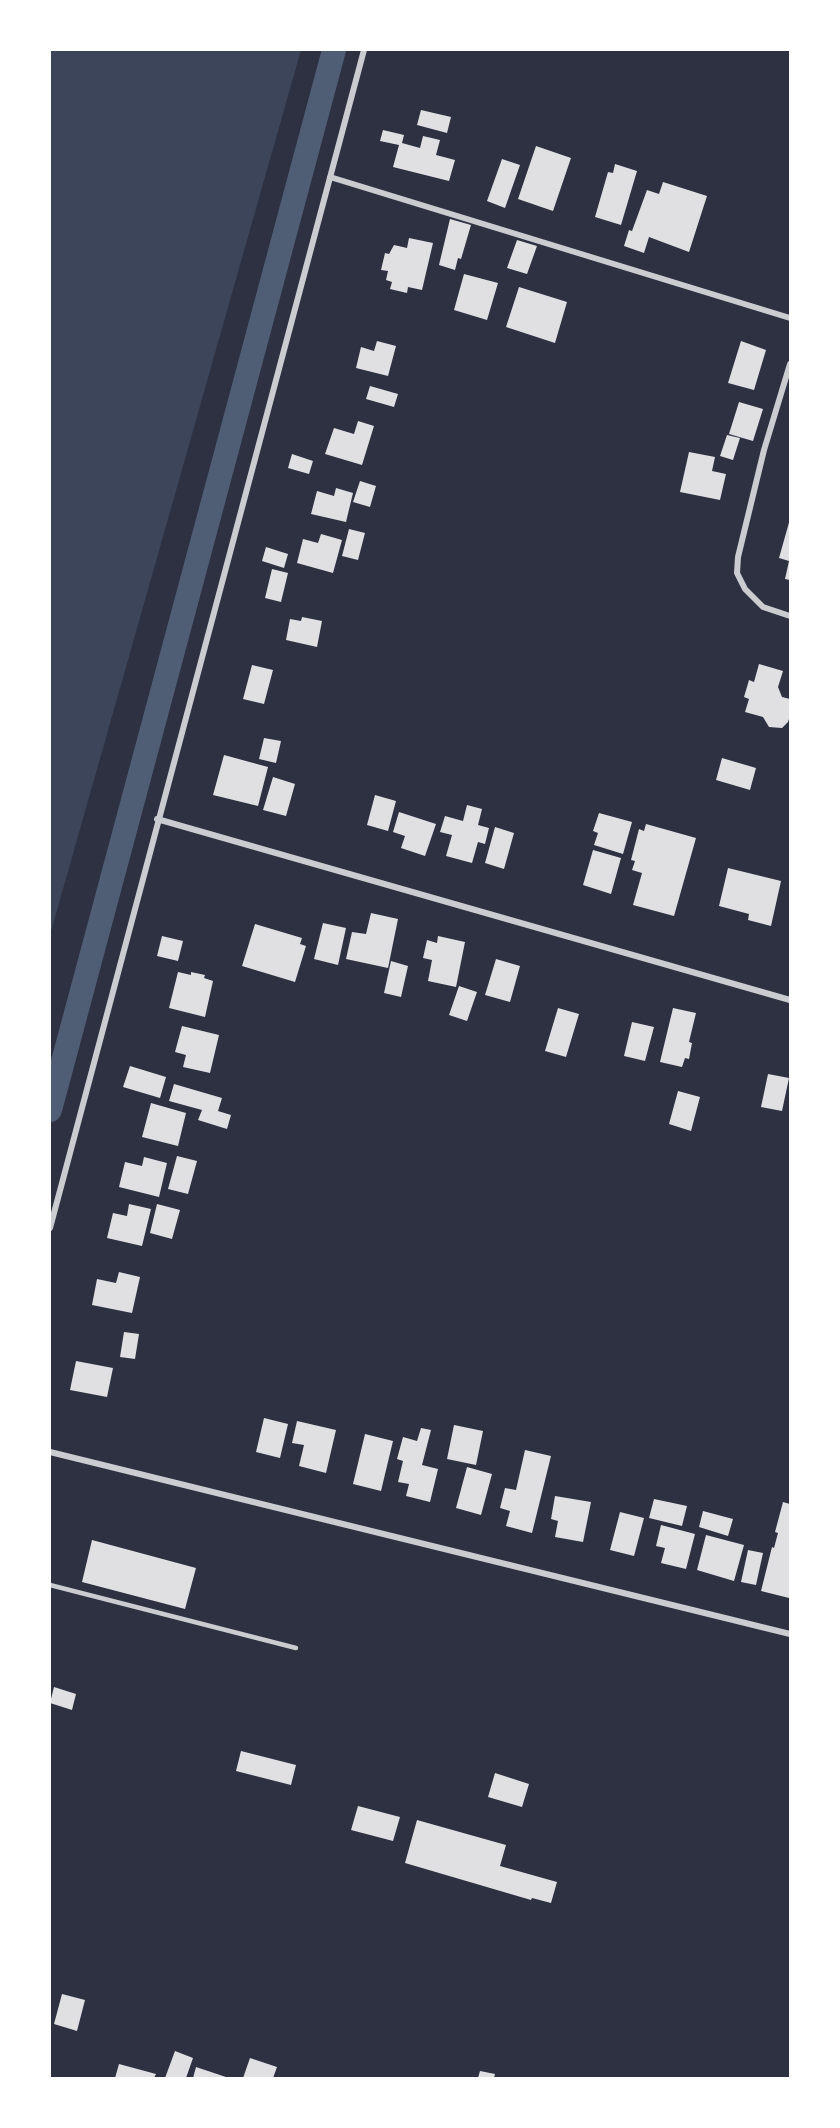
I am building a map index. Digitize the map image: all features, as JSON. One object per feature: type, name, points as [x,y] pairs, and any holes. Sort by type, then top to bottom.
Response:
[{"type":"street","points":[[50,1228],[157,819],[237,531],[364,50]]},
{"type":"street","points":[[330,177],[790,318]]},
{"type":"street","points":[[790,364],[764,450],[738,557],[737,573],[745,589],[763,607],[790,616]]},
{"type":"street","points":[[157,819],[790,1000]]},
{"type":"street","points":[[50,1452],[790,1634]]},
{"type":"lane","points":[[50,1585],[296,1648]]},
{"type":"shaded area","points":[[50,50],[301,50],[50,935]]},
{"type":"building","points":[[421,110],[451,117],[447,133],[417,125]]},
{"type":"building","points":[[383,130],[404,135],[402,143],[420,148],[423,136],[440,140],[436,155],[455,160],[449,181],[393,167],[399,145],[380,141]]},
{"type":"building","points":[[536,146],[571,158],[553,211],[518,199]]},
{"type":"building","points":[[502,159],[520,165],[505,208],[487,201]]},
{"type":"building","points":[[615,164],[637,171],[621,225],[595,217],[608,172],[613,173]]},
{"type":"building","points":[[663,182],[707,196],[689,252],[649,237],[644,253],[624,246],[647,190],[659,194]]},
{"type":"building","points":[[450,219],[471,225],[461,259],[458,258],[455,270],[439,265]]},
{"type":"building","points":[[409,238],[433,243],[422,290],[408,287],[407,293],[390,289],[392,282],[386,280],[388,271],[381,270],[385,253],[389,254],[394,245],[407,248]]},
{"type":"building","points":[[517,240],[537,246],[527,274],[507,268]]},
{"type":"building","points":[[464,274],[498,283],[487,320],[454,310]]},
{"type":"building","points":[[519,287],[567,302],[555,343],[506,327]]},
{"type":"building","points":[[377,341],[396,346],[388,376],[356,368],[361,347],[374,351]]},
{"type":"building","points":[[741,341],[766,350],[754,390],[728,383]]},
{"type":"building","points":[[370,386],[398,394],[394,407],[366,399]]},
{"type":"building","points":[[739,402],[763,409],[753,441],[729,434]]},
{"type":"building","points":[[358,421],[374,426],[362,465],[325,454],[334,428],[354,434]]},
{"type":"building","points":[[727,435],[740,438],[733,460],[720,456]]},
{"type":"building","points":[[689,452],[715,457],[712,471],[726,474],[720,500],[680,492]]},
{"type":"building","points":[[292,454],[313,461],[309,474],[288,468]]},
{"type":"building","points":[[360,481],[376,486],[370,507],[353,502]]},
{"type":"building","points":[[336,488],[353,493],[346,522],[311,514],[317,491],[334,496]]},
{"type":"building","points":[[790,519],[790,580],[785,579],[789,561],[779,558]]},
{"type":"building","points":[[349,529],[365,533],[358,560],[342,556]]},
{"type":"building","points":[[321,534],[342,540],[333,573],[297,563],[303,539],[318,543]]},
{"type":"building","points":[[266,547],[288,554],[284,568],[262,561]]},
{"type":"building","points":[[272,569],[288,573],[281,602],[265,598]]},
{"type":"building","points":[[302,617],[322,621],[317,647],[286,640],[290,619],[301,621]]},
{"type":"building","points":[[759,664],[783,671],[778,687],[782,697],[790,699],[790,716],[782,728],[769,727],[763,717],[745,712],[749,699],[744,697],[749,680],[754,682]]},
{"type":"building","points":[[252,665],[273,670],[264,704],[243,699]]},
{"type":"building","points":[[264,738],[281,741],[276,763],[259,759]]},
{"type":"building","points":[[224,755],[268,767],[258,806],[213,795]]},
{"type":"building","points":[[722,758],[756,768],[750,790],[716,780]]},
{"type":"building","points":[[273,777],[295,784],[286,816],[263,810]]},
{"type":"building","points":[[375,795],[396,801],[388,831],[367,825]]},
{"type":"building","points":[[467,805],[482,809],[478,825],[489,828],[485,844],[478,842],[472,863],[446,856],[452,835],[440,832],[445,816],[463,821]]},
{"type":"building","points":[[399,812],[436,824],[425,856],[401,848],[405,836],[393,832]]},
{"type":"building","points":[[599,813],[632,822],[623,854],[594,845],[598,833],[593,831]]},
{"type":"building","points":[[646,824],[696,838],[674,916],[633,905],[642,873],[632,870],[635,861],[631,860],[639,829],[644,831]]},
{"type":"building","points":[[495,827],[514,833],[504,869],[485,863]]},
{"type":"building","points":[[593,850],[621,858],[611,894],[583,885]]},
{"type":"building","points":[[728,868],[781,881],[771,926],[748,920],[749,914],[719,906]]},
{"type":"building","points":[[371,913],[398,919],[388,968],[346,959],[352,932],[366,934]]},
{"type":"building","points":[[323,923],[346,928],[338,965],[314,959]]},
{"type":"building","points":[[255,924],[302,938],[300,944],[306,946],[295,982],[242,966]]},
{"type":"building","points":[[162,936],[183,941],[178,961],[157,956]]},
{"type":"building","points":[[438,936],[465,942],[456,987],[428,981],[432,960],[423,958],[427,940],[437,943]]},
{"type":"building","points":[[496,959],[520,966],[510,1002],[485,995]]},
{"type":"building","points":[[391,961],[408,966],[401,997],[384,993]]},
{"type":"building","points":[[178,972],[205,975],[204,978],[213,981],[205,1017],[169,1008]]},
{"type":"building","points":[[459,986],[477,992],[467,1021],[449,1015]]},
{"type":"building","points":[[558,1008],[579,1014],[566,1057],[545,1051]]},
{"type":"building","points":[[673,1008],[696,1013],[689,1042],[692,1043],[689,1059],[685,1058],[682,1067],[660,1062]]},
{"type":"building","points":[[632,1022],[654,1027],[645,1061],[624,1056]]},
{"type":"building","points":[[182,1026],[219,1035],[210,1073],[183,1067],[186,1055],[175,1052]]},
{"type":"building","points":[[130,1066],[166,1077],[160,1098],[123,1087]]},
{"type":"building","points":[[768,1074],[789,1078],[782,1111],[761,1107]]},
{"type":"building","points":[[174,1084],[222,1098],[218,1111],[231,1115],[227,1129],[198,1120],[202,1110],[169,1101]]},
{"type":"building","points":[[678,1091],[700,1097],[691,1131],[669,1124]]},
{"type":"building","points":[[151,1103],[186,1113],[178,1146],[142,1137]]},
{"type":"building","points":[[177,1156],[197,1161],[188,1194],[168,1189]]},
{"type":"building","points":[[144,1157],[167,1163],[159,1197],[119,1187],[125,1162],[142,1166]]},
{"type":"building","points":[[129,1204],[151,1209],[142,1246],[107,1238],[113,1213],[127,1216]]},
{"type":"building","points":[[157,1204],[180,1210],[172,1239],[150,1233]]},
{"type":"building","points":[[119,1272],[140,1277],[132,1313],[92,1305],[97,1279],[116,1283]]},
{"type":"building","points":[[124,1332],[139,1334],[135,1359],[120,1357]]},
{"type":"building","points":[[76,1361],[113,1368],[107,1397],[70,1390]]},
{"type":"building","points":[[264,1418],[288,1424],[280,1458],[256,1452]]},
{"type":"building","points":[[297,1421],[336,1430],[326,1473],[299,1466],[304,1445],[292,1443]]},
{"type":"building","points":[[454,1425],[483,1431],[476,1465],[447,1459]]},
{"type":"building","points":[[421,1428],[431,1430],[422,1465],[438,1469],[430,1502],[406,1496],[409,1484],[398,1482],[403,1461],[397,1459],[403,1437],[417,1441]]},
{"type":"building","points":[[365,1434],[393,1441],[381,1491],[353,1484]]},
{"type":"building","points":[[525,1450],[551,1456],[532,1533],[506,1526],[510,1511],[500,1508],[505,1488],[516,1490]]},
{"type":"building","points":[[467,1467],[492,1474],[481,1515],[456,1508]]},
{"type":"building","points":[[555,1496],[591,1502],[583,1542],[555,1537],[558,1521],[551,1519]]},
{"type":"building","points":[[654,1499],[687,1506],[682,1526],[649,1518]]},
{"type":"building","points":[[783,1502],[790,1504],[789,1598],[761,1591],[772,1547],[774,1548],[778,1533],[775,1532]]},
{"type":"building","points":[[703,1511],[733,1519],[728,1536],[699,1527]]},
{"type":"building","points":[[620,1512],[644,1518],[634,1556],[610,1550]]},
{"type":"building","points":[[661,1525],[695,1534],[686,1569],[661,1563],[665,1548],[656,1546]]},
{"type":"building","points":[[706,1535],[744,1545],[734,1581],[697,1570]]},
{"type":"building","points":[[92,1540],[196,1568],[185,1609],[82,1582]]},
{"type":"building","points":[[748,1550],[763,1553],[756,1585],[741,1582]]},
{"type":"building","points":[[54,1687],[76,1694],[72,1710],[50,1703]]},
{"type":"building","points":[[241,1751],[296,1765],[291,1785],[236,1771]]},
{"type":"building","points":[[495,1773],[529,1784],[522,1807],[488,1797]]},
{"type":"building","points":[[358,1806],[400,1817],[393,1841],[351,1830]]},
{"type":"building","points":[[417,1820],[506,1845],[500,1866],[557,1882],[551,1903],[532,1898],[531,1900],[405,1863]]},
{"type":"building","points":[[62,1994],[85,2000],[77,2031],[54,2024]]},
{"type":"building","points":[[175,2051],[193,2058],[186,2078],[165,2078]]},
{"type":"building","points":[[250,2058],[277,2067],[273,2078],[243,2078]]},
{"type":"building","points":[[119,2064],[156,2074],[154,2078],[115,2078]]},
{"type":"building","points":[[196,2067],[229,2078],[193,2078]]},
{"type":"building","points":[[480,2071],[495,2074],[494,2078],[478,2078]]},
{"type":"waterway","points":[[50,1110],[334,50]]}]
